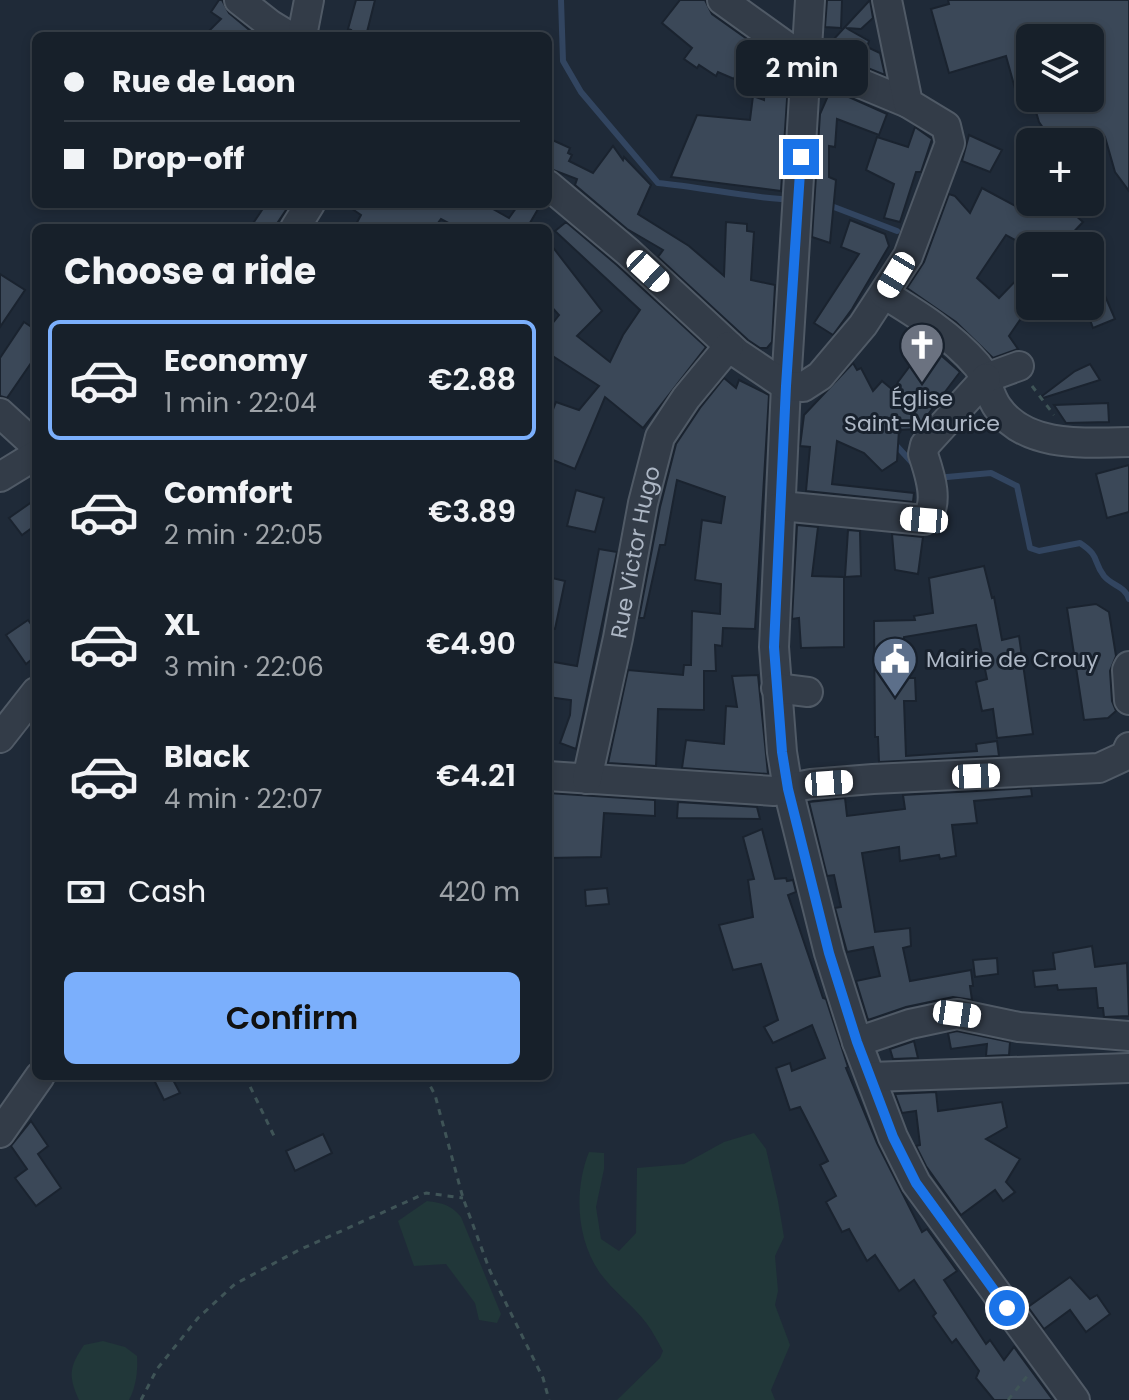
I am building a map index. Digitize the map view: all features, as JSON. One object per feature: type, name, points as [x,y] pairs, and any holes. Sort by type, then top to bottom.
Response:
[{"type":"street","points":[[239,0],[282,32]]},
{"type":"street","points":[[303,32],[309,0]]},
{"type":"street","points":[[552,188],[628,252],[729,346],[786,386],[803,387],[820,376],[863,325],[908,256],[950,143],[946,126],[908,103],[792,54],[722,0]]},
{"type":"street","points":[[810,0],[786,386],[774,647],[788,789],[829,953],[857,1042],[893,1137],[916,1183],[1075,1400]]},
{"type":"street","points":[[887,0],[908,103]]},
{"type":"street","points":[[884,294],[931,322],[976,363],[986,378],[992,399],[1013,425],[1027,433],[1057,440],[1129,442]]},
{"type":"street","name":"Rue Victor Hugo","points":[[587,779],[643,503],[660,437],[686,398],[729,346]]},
{"type":"street","points":[[781,506],[924,520],[932,509],[929,473],[923,454],[925,445],[986,378],[1019,366]]},
{"type":"street","points":[[0,413],[32,442]]},
{"type":"street","points":[[0,477],[32,457]]},
{"type":"street","points":[[1129,666],[1129,700]]},
{"type":"street","points":[[776,688],[808,692]]},
{"type":"street","points":[[0,738],[32,697]]},
{"type":"street","points":[[552,776],[788,789],[873,779],[1099,768],[1125,756],[1129,747]]},
{"type":"street","points":[[857,1042],[910,1024],[957,1014],[1019,1027],[1129,1036]]},
{"type":"street","points":[[871,1077],[1129,1068]]},
{"type":"street","points":[[0,1133],[37,1080]]},
{"type":"path","points":[[1019,366],[1057,419]]},
{"type":"path","points":[[247,1080],[275,1138]]},
{"type":"path","points":[[427,1080],[435,1095],[463,1198],[490,1271],[543,1378],[549,1400]]},
{"type":"path","points":[[141,1400],[157,1369],[198,1318],[235,1284],[299,1250],[426,1193],[463,1198]]},
{"type":"path","points":[[1008,1400],[1044,1357]]},
{"type":"green space","points":[[754,1133],[766,1149],[784,1237],[775,1256],[778,1291],[775,1305],[790,1345],[771,1390],[775,1400],[617,1400],[660,1358],[663,1351],[641,1317],[600,1273],[586,1245],[580,1198],[589,1152],[604,1153],[596,1207],[601,1239],[619,1251],[636,1233],[637,1168],[684,1164],[724,1142]]},
{"type":"green space","points":[[427,1201],[446,1205],[461,1217],[501,1314],[497,1323],[479,1320],[475,1303],[446,1264],[414,1266],[398,1221]]},
{"type":"green space","points":[[103,1341],[125,1347],[137,1356],[136,1379],[129,1400],[79,1400],[72,1378],[75,1360],[84,1345]]},
{"type":"building","points":[[222,0],[229,13],[252,32],[208,32],[221,19],[211,12]]},
{"type":"building","points":[[356,0],[375,0],[367,32],[350,32],[348,29]]},
{"type":"building","points":[[680,0],[705,0],[712,14],[789,69],[781,191],[671,177],[697,115],[750,120],[753,96],[764,100],[766,70],[743,58],[734,79],[718,72],[716,76],[684,59],[692,48],[662,23]]},
{"type":"building","points":[[827,0],[842,0],[841,28],[825,27]]},
{"type":"building","points":[[870,0],[873,18],[861,29],[846,28],[869,41],[867,47],[880,53],[885,75],[845,59],[847,56],[832,41]]},
{"type":"building","points":[[948,0],[1129,0],[1129,191],[1115,172],[1104,128],[1043,128],[1036,112],[1104,112],[1104,24],[1016,24],[1016,92],[1006,56],[949,73],[931,9],[949,4]]},
{"type":"building","points":[[831,89],[887,114],[879,135],[837,119],[835,147],[829,146],[829,177],[836,180],[830,243],[812,237],[820,114]]},
{"type":"building","points":[[915,127],[932,139],[921,172],[916,172],[900,222],[884,218],[894,184],[866,170],[877,137],[908,147]]},
{"type":"building","points":[[969,135],[1002,150],[990,172],[962,161]]},
{"type":"building","points":[[552,140],[570,148],[568,153],[572,155],[569,161],[593,173],[613,146],[623,160],[624,157],[651,185],[638,214],[689,246],[724,276],[726,222],[747,224],[747,231],[754,232],[751,280],[775,285],[772,342],[767,348],[760,348],[748,340],[658,257],[663,250],[627,229],[575,185],[577,179],[552,170]]},
{"type":"building","points":[[982,188],[1016,206],[1016,216],[1076,216],[1083,222],[1074,232],[1016,232],[1016,240],[1006,235],[977,278],[999,298],[1016,280],[1016,320],[1020,320],[1009,336],[1018,349],[993,358],[956,322],[907,288],[924,262],[949,194],[955,196],[970,213]]},
{"type":"building","points":[[263,208],[287,208],[277,224],[253,224]]},
{"type":"building","points":[[351,208],[491,208],[509,218],[516,208],[539,208],[529,224],[450,224],[441,219],[437,224],[356,224],[361,215]]},
{"type":"building","points":[[850,220],[885,234],[889,246],[833,335],[814,323],[859,254],[841,247]]},
{"type":"building","points":[[566,222],[706,347],[643,428],[605,397],[575,469],[552,460],[552,412],[556,402],[579,410],[599,386],[552,356],[552,324],[559,315],[552,307],[552,246],[602,311],[577,336],[610,362],[640,310],[555,231]]},
{"type":"building","points":[[0,274],[25,290],[0,327]]},
{"type":"building","points":[[1104,293],[1115,319],[1093,328],[1090,320],[1104,320]]},
{"type":"building","points":[[24,322],[32,327],[32,364],[7,398],[0,396],[0,358]]},
{"type":"building","points":[[927,343],[960,372],[917,429],[899,430],[897,461],[882,471],[864,453],[837,441],[832,484],[914,493],[913,502],[806,491],[810,447],[800,446],[804,415],[853,363],[857,370],[861,368],[873,391],[882,381],[894,391]]},
{"type":"building","points":[[1090,364],[1100,380],[1043,398],[1075,371]]},
{"type":"building","points":[[724,378],[736,388],[739,380],[769,395],[755,629],[723,628],[722,646],[715,645],[716,671],[704,671],[704,710],[658,709],[656,766],[608,763],[628,670],[683,675],[684,665],[691,665],[692,611],[720,614],[721,584],[695,580],[702,520],[721,523],[725,497],[677,480],[665,545],[660,545],[644,618],[639,618],[660,507],[676,444]]},
{"type":"building","points":[[1108,403],[1109,422],[1066,423],[1054,405]]},
{"type":"building","points":[[1129,465],[1129,512],[1107,518],[1096,474]]},
{"type":"building","points":[[576,490],[604,498],[595,532],[567,526]]},
{"type":"building","points":[[32,502],[32,528],[22,535],[9,518]]},
{"type":"building","points":[[797,525],[818,527],[812,576],[844,577],[844,647],[801,648],[799,618],[792,619]]},
{"type":"building","points":[[848,530],[860,531],[861,576],[845,577]]},
{"type":"building","points":[[892,534],[923,537],[918,574],[895,570]]},
{"type":"building","points":[[599,549],[617,552],[576,749],[560,743],[570,715],[571,700],[552,698],[552,662],[577,666]]},
{"type":"building","points":[[984,566],[1002,640],[1019,636],[1033,734],[997,738],[993,709],[982,711],[976,682],[987,679],[976,625],[904,637],[906,678],[915,678],[916,701],[904,701],[906,756],[977,751],[976,744],[997,741],[999,756],[879,762],[878,737],[875,737],[874,621],[915,620],[914,616],[933,613],[929,578]]},
{"type":"building","points":[[552,578],[565,581],[555,629],[552,629]]},
{"type":"building","points":[[1096,604],[1109,612],[1116,656],[1110,671],[1112,701],[1116,711],[1108,718],[1084,720],[1067,608]]},
{"type":"building","points":[[28,620],[32,626],[32,659],[26,664],[6,635]]},
{"type":"building","points":[[758,675],[768,774],[682,768],[686,740],[724,744],[726,706],[737,707],[732,676]]},
{"type":"building","points":[[1031,788],[1032,796],[974,801],[977,823],[952,825],[956,856],[940,859],[939,855],[900,861],[899,847],[862,853],[875,932],[910,928],[911,946],[903,948],[910,981],[971,970],[973,986],[970,986],[972,1000],[953,997],[906,1007],[868,1020],[856,981],[880,976],[873,947],[847,952],[835,908],[841,907],[834,875],[827,876],[809,802],[845,798],[847,816],[905,809],[903,795]]},
{"type":"building","points":[[552,793],[655,800],[655,816],[604,813],[601,857],[552,858]]},
{"type":"building","points":[[678,802],[757,807],[760,819],[677,818]]},
{"type":"building","points":[[762,829],[775,879],[793,880],[796,892],[788,895],[823,998],[826,999],[846,1068],[877,1143],[922,1232],[927,1229],[957,1271],[944,1280],[986,1344],[990,1340],[1004,1360],[1014,1347],[1053,1400],[994,1400],[976,1378],[979,1371],[956,1339],[952,1343],[933,1316],[936,1313],[914,1280],[899,1291],[875,1255],[867,1261],[849,1229],[842,1232],[826,1202],[836,1196],[820,1165],[828,1161],[800,1107],[790,1110],[776,1068],[790,1063],[792,1071],[825,1058],[812,1025],[773,1043],[764,1027],[778,1020],[761,964],[733,970],[719,925],[753,917],[748,880],[754,879],[743,837]]},
{"type":"building","points":[[607,888],[609,904],[586,906],[585,890]]},
{"type":"building","points":[[1092,946],[1095,967],[1127,963],[1129,1016],[1104,1017],[1103,1008],[1098,1008],[1096,988],[1058,990],[1057,985],[1035,987],[1033,971],[1055,969],[1053,953]]},
{"type":"building","points":[[997,958],[998,974],[975,977],[973,960]]},
{"type":"building","points":[[957,1031],[1010,1042],[1009,1055],[986,1056],[987,1044],[951,1049],[948,1033]]},
{"type":"building","points":[[914,1041],[918,1058],[893,1059],[890,1049]]},
{"type":"building","points":[[154,1080],[173,1080],[180,1093],[164,1100]]},
{"type":"building","points":[[936,1092],[938,1111],[1002,1102],[1007,1127],[986,1139],[1020,1159],[1006,1182],[1015,1192],[1003,1201],[995,1190],[961,1215],[926,1166],[916,1146],[920,1145],[916,1111],[902,1113],[895,1094]]},
{"type":"building","points":[[31,1121],[48,1146],[38,1154],[61,1188],[36,1206],[15,1178],[27,1169],[11,1146]]},
{"type":"building","points":[[323,1134],[332,1153],[295,1171],[286,1151]]},
{"type":"building","points":[[1070,1277],[1090,1299],[1097,1295],[1110,1314],[1086,1332],[1070,1310],[1044,1329],[1028,1307]]},
{"type":"waterway","points":[[561,0],[563,61],[581,92],[658,183],[781,199]]},
{"type":"waterway","points":[[826,204],[897,231]]},
{"type":"waterway","points":[[894,443],[916,467]]},
{"type":"waterway","points":[[936,478],[991,473],[1017,486],[1030,548],[1039,551],[1080,543],[1094,555],[1104,576],[1124,591],[1129,599]]},
{"type":"place","name":"Église Saint-Maurice","points":[[922,384]]},
{"type":"place","name":"Mairie de Crouy","points":[[895,698]]},
{"type":"route","points":[[801,157],[774,647],[788,789],[829,953],[857,1042],[893,1137],[916,1183],[1007,1308]]}]
